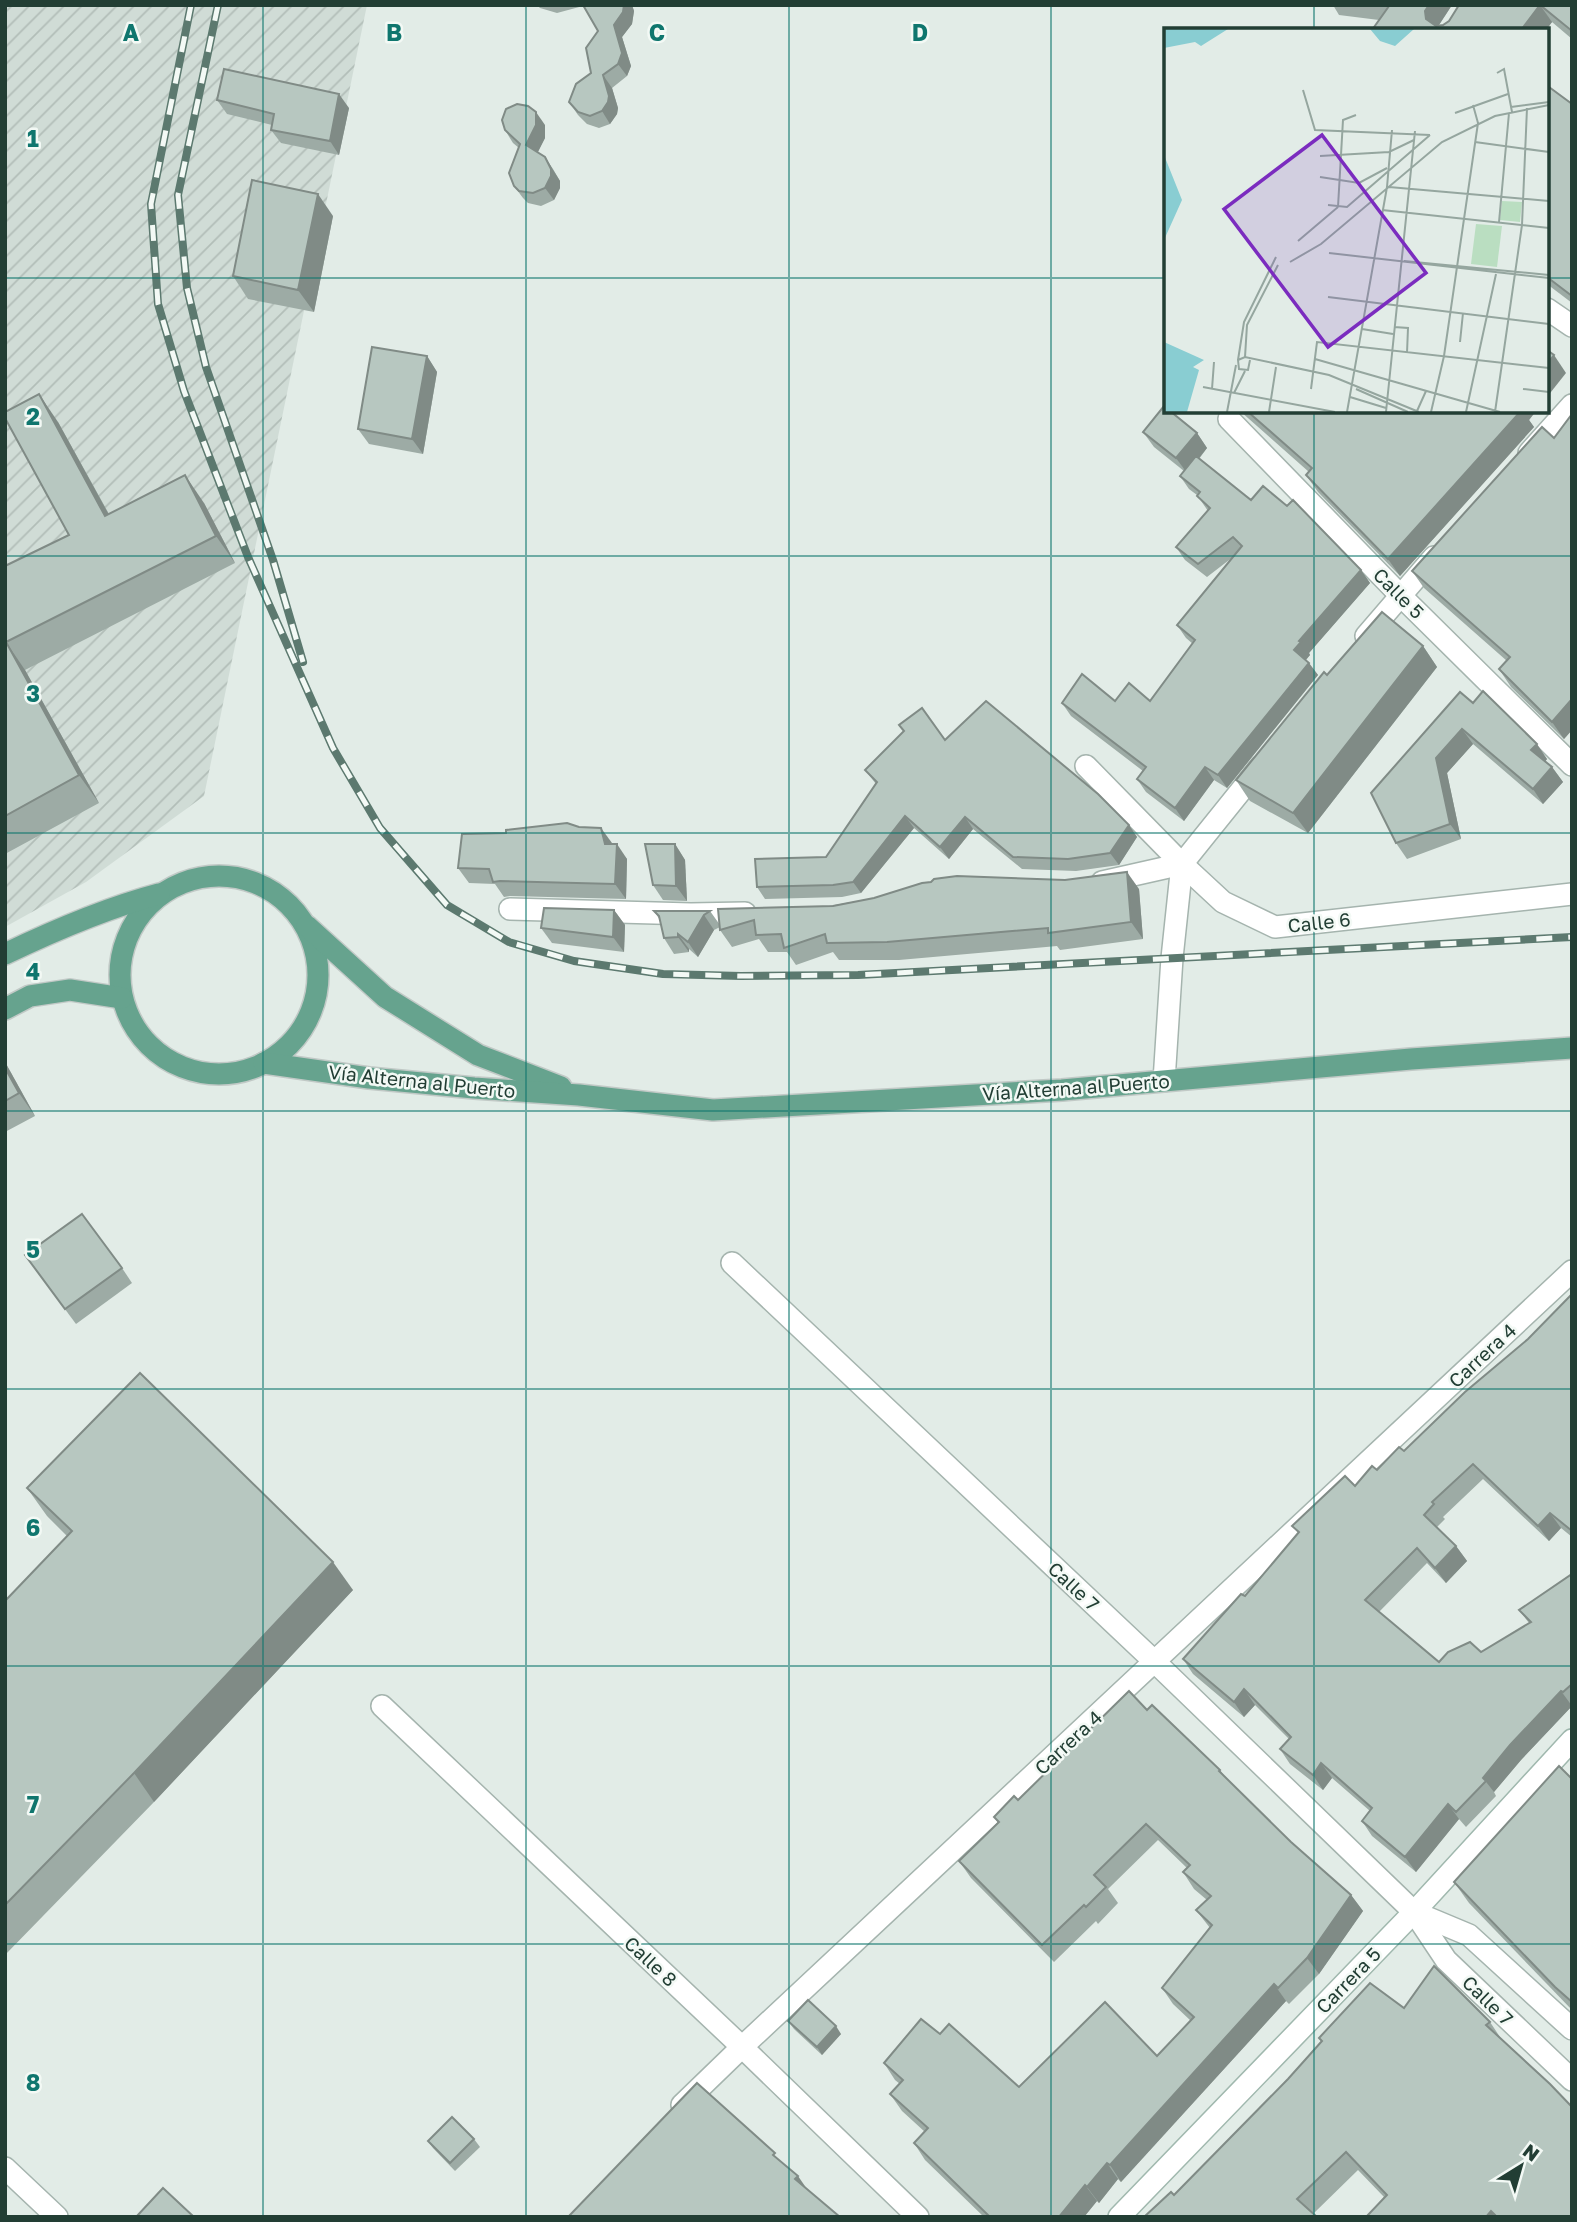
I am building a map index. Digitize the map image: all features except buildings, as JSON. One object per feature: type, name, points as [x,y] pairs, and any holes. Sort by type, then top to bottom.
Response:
[{"type":"main road","points":[[5,954],[88,917],[197,878],[221,875],[246,879],[268,889],[288,904],[304,923],[316,954],[318,986],[309,1017],[290,1045],[264,1063],[236,1073],[206,1073],[177,1065],[152,1049],[133,1025],[122,998],[119,968],[125,939],[140,913],[161,893]]},
{"type":"main road","name":"Vía Alterna al Puerto","points":[[304,923],[384,997],[478,1055],[579,1095]]},
{"type":"main road","points":[[5,1009],[30,996],[70,990],[122,998]]},
{"type":"main road","name":"Vía Alterna al Puerto","points":[[264,1063],[382,1079],[579,1095],[713,1110],[1062,1090],[1411,1059],[1572,1048]]},
{"type":"street","points":[[1549,310],[1572,326]]},
{"type":"street","points":[[1518,465],[1572,405]]},
{"type":"street","name":"Calle 5","points":[[1229,419],[1400,595],[1572,765]]},
{"type":"street","points":[[1357,649],[1445,545]]},
{"type":"street","points":[[1164,1081],[1172,958],[1182,864],[1269,756]]},
{"type":"street","name":"Calle 6","points":[[1086,766],[1223,902],[1275,927],[1572,894]]},
{"type":"street","points":[[1076,884],[1102,882],[1182,864]]},
{"type":"street","points":[[510,909],[691,914],[768,912]]},
{"type":"street","name":"Calle 7","points":[[732,1263],[1155,1662],[1414,1912],[1446,1960],[1572,2080]]},
{"type":"street","name":"Carrera 4","points":[[664,2122],[1572,1271]]},
{"type":"street","name":"Calle 8","points":[[382,1706],[918,2217]]},
{"type":"street","name":"Carrera 5","points":[[1119,2217],[1414,1912],[1572,1740]]},
{"type":"street","name":"Calle 7","points":[[1414,1912],[1469,1935],[1572,2029]]},
{"type":"street","points":[[5,2168],[57,2217]]},
{"type":"shaded area","points":[[5,5],[367,5],[204,796],[86,882],[5,927]]},
{"type":"railway","points":[[191,5],[151,204],[158,304],[184,391],[248,557],[333,748],[380,828],[447,905],[509,942],[574,961],[663,974],[858,975],[1572,937]]},
{"type":"railway","points":[[218,5],[178,195],[187,288],[206,367],[273,560],[303,662]]}]
